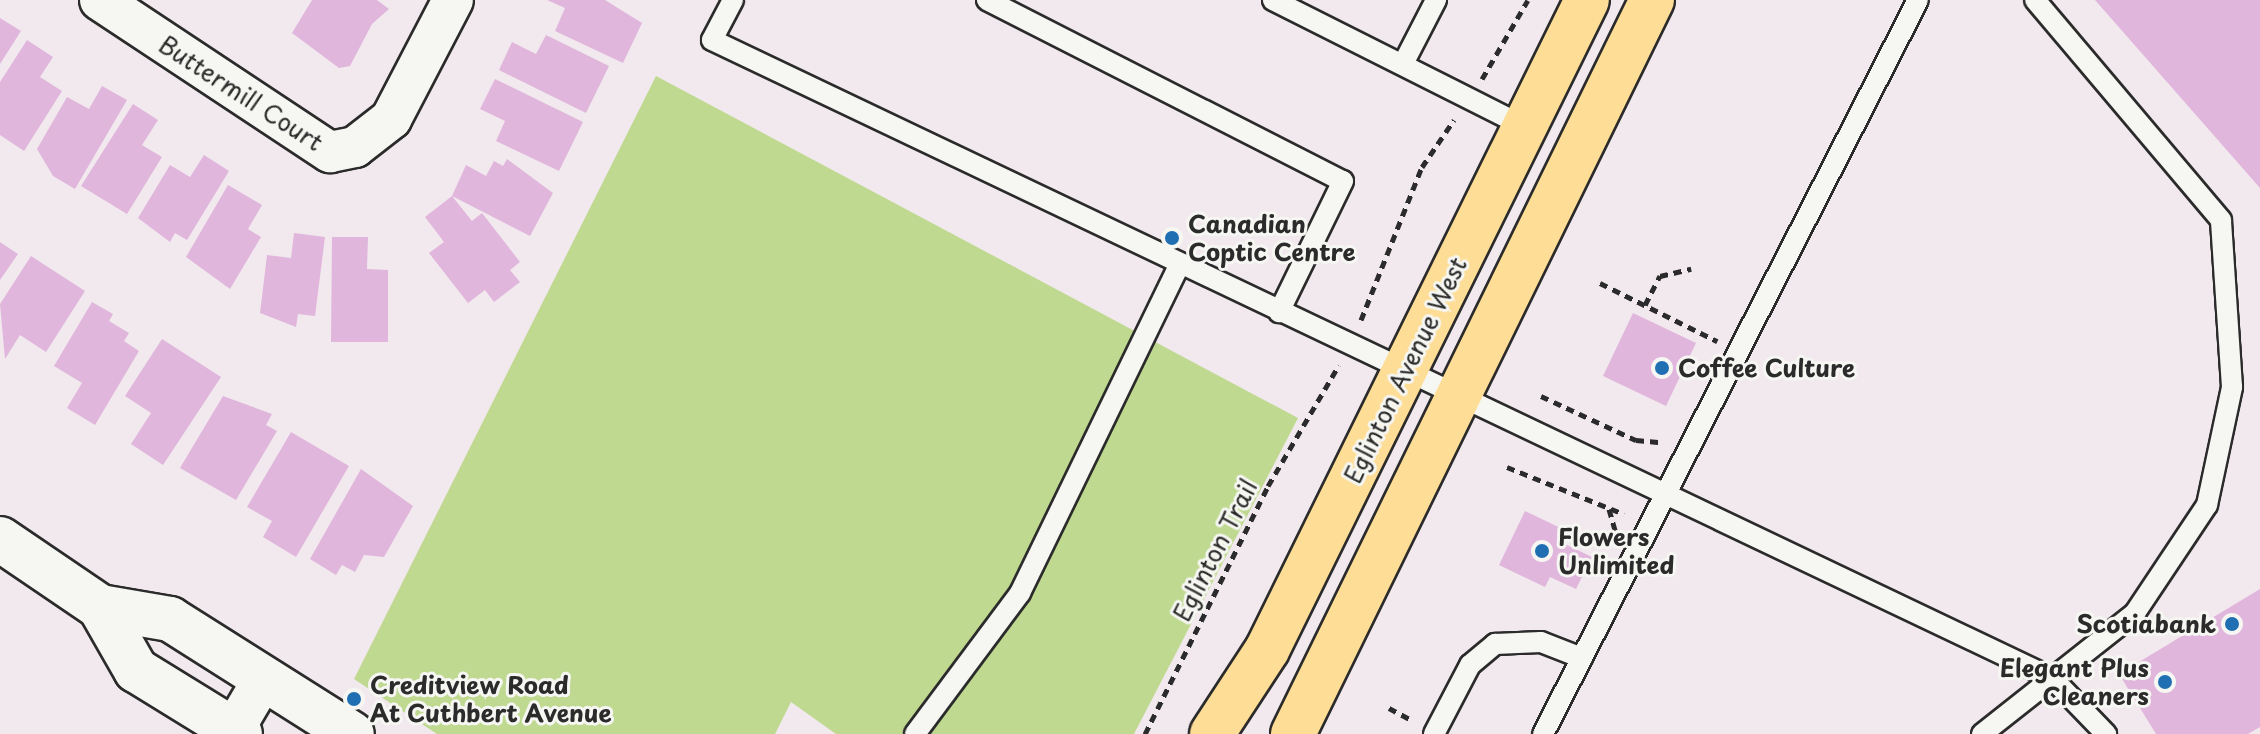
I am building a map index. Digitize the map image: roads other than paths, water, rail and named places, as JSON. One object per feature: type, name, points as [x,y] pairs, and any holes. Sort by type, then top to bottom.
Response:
[{"type":"main road","name":"Eglinton Avenue West","points":[[1212,734],[1267,650],[1587,0]]},
{"type":"main road","points":[[1293,734],[1652,0]]},
{"type":"main road","points":[[0,539],[100,607],[170,619],[352,734]]},
{"type":"main road","points":[[100,607],[136,670],[235,733]]},
{"type":"street","name":"Buttermill Court","points":[[100,0],[330,152],[355,147],[391,119],[453,0]]},
{"type":"street","points":[[235,733],[264,678]]},
{"type":"lane","points":[[733,0],[712,40],[2052,678],[2106,734]]},
{"type":"lane","points":[[987,0],[1343,181],[1279,312]]},
{"type":"lane","points":[[1273,0],[1523,126]]},
{"type":"lane","points":[[1403,64],[1436,0]]},
{"type":"lane","points":[[1543,734],[1918,0]]},
{"type":"lane","points":[[1982,734],[2135,613],[2207,505],[2232,387],[2221,220],[2035,0]]},
{"type":"lane","points":[[915,734],[1020,593],[1180,264]]},
{"type":"lane","points":[[1434,734],[1470,665],[1495,644],[1541,642],[1582,658]]},
{"type":"place","name":"Canadian Coptic Centre","points":[[1172,238]]},
{"type":"place","name":"Coffee Culture","points":[[1662,368]]},
{"type":"place","name":"Flowers Unlimited","points":[[1542,551]]},
{"type":"place","name":"Scotiabank","points":[[2232,624]]},
{"type":"place","name":"Elegant Plus Cleaners","points":[[2165,682]]},
{"type":"place","name":"Creditview Road At Cuthbert Avenue","points":[[354,699]]}]
